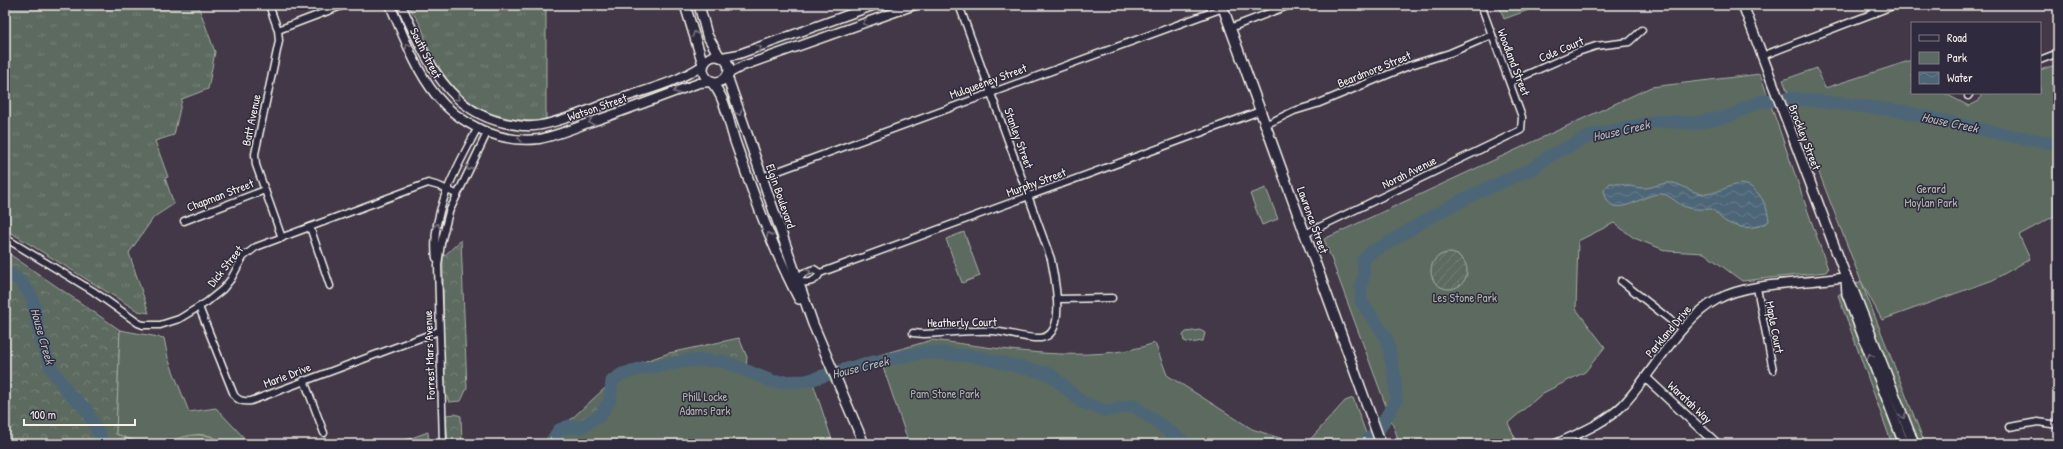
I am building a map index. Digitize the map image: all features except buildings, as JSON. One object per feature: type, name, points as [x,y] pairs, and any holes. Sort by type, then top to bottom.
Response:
[{"type":"main road","points":[[685,5],[703,64],[705,77],[712,82],[720,82],[727,75],[729,66],[721,57],[707,35],[699,5]]},
{"type":"main road","name":"Brockley Street","points":[[1743,5],[1846,277],[1854,290],[1904,444]]},
{"type":"main road","name":"Lawrence Street","points":[[1222,6],[1381,444]]},
{"type":"main road","points":[[703,64],[711,57],[721,57]]},
{"type":"main road","name":"Elgin Boulevard","points":[[727,75],[789,256],[794,282]]},
{"type":"main road","name":"Elgin Boulevard","points":[[712,82],[722,99],[730,129],[759,210],[780,260],[794,282],[813,324],[864,444]]},
{"type":"main road","points":[[759,210],[768,207],[771,201]]},
{"type":"main road","points":[[780,260],[789,256]]},
{"type":"main road","name":"Brockley Street","points":[[1888,391],[1914,444]]},
{"type":"street","name":"Batt Avenue","points":[[269,5],[278,30],[279,41],[255,154],[256,165],[264,190],[282,238]]},
{"type":"street","points":[[278,30],[344,5]]},
{"type":"street","name":"South Street","points":[[390,5],[419,69],[434,93],[454,113],[477,129],[487,133]]},
{"type":"street","name":"South Street","points":[[401,5],[424,52],[446,88],[465,105],[488,119]]},
{"type":"street","points":[[721,57],[739,54],[775,42],[875,5]]},
{"type":"street","points":[[727,75],[744,66],[915,5]]},
{"type":"street","name":"Stanley Street","points":[[959,5],[1051,259],[1057,299],[1057,318],[1052,330],[1043,338],[1034,338]]},
{"type":"street","points":[[1230,28],[1290,5]]},
{"type":"street","name":"Woodland Street","points":[[1481,5],[1522,116],[1522,128]]},
{"type":"street","points":[[1871,5],[1874,13]]},
{"type":"street","points":[[1762,56],[1895,5]]},
{"type":"street","name":"Mulqueeney Street","points":[[762,177],[1222,6]]},
{"type":"street","points":[[819,26],[823,38]]},
{"type":"street","name":"Cole Court","points":[[1510,82],[1578,52],[1596,46],[1628,42],[1642,30]]},
{"type":"street","name":"Beardmore Street","points":[[1265,125],[1294,111],[1317,104],[1411,65],[1450,53],[1492,35]]},
{"type":"street","points":[[775,42],[780,54]]},
{"type":"street","points":[[2041,60],[2058,53]]},
{"type":"street","name":"Watson Street","points":[[488,119],[523,126],[551,123],[686,75],[703,64]]},
{"type":"street","name":"Watson Street","points":[[487,133],[531,139],[553,135],[697,84],[712,82]]},
{"type":"street","points":[[604,105],[609,116]]},
{"type":"street","name":"Murphy Street","points":[[794,282],[806,283],[818,278],[820,273],[1260,111]]},
{"type":"street","points":[[477,129],[488,119]]},
{"type":"street","points":[[487,133],[488,119]]},
{"type":"street","points":[[551,123],[553,135]]},
{"type":"street","name":"Norah Avenue","points":[[1305,234],[1516,134],[1522,128]]},
{"type":"street","name":"Forrest Mars Avenue","points":[[443,444],[436,232],[447,190],[477,129]]},
{"type":"street","name":"Forrest Mars Avenue","points":[[438,265],[446,219],[456,194],[487,133]]},
{"type":"street","name":"Dick Street","points":[[5,238],[93,291],[138,323],[160,324],[179,319],[200,307],[223,289],[247,252],[428,183],[456,194]]},
{"type":"street","name":"Chapman Street","points":[[184,220],[264,190]]},
{"type":"street","points":[[310,227],[330,286]]},
{"type":"street","name":"Murphy Street","points":[[794,282],[803,273],[814,269],[820,273]]},
{"type":"street","name":"Parkland Drive","points":[[1556,444],[1581,432],[1614,413],[1646,378],[1683,330],[1705,307],[1717,299],[1729,294],[1757,288],[1846,277]]},
{"type":"street","points":[[1621,281],[1683,330]]},
{"type":"street","name":"Maple Court","points":[[1757,288],[1772,370]]},
{"type":"street","points":[[1057,299],[1112,298]]},
{"type":"street","name":"Marie Drive","points":[[200,307],[236,398],[241,400],[251,400],[439,331]]},
{"type":"street","name":"Heatherly Court","points":[[913,333],[924,334],[993,331],[1034,338]]},
{"type":"street","name":"Waratah Way","points":[[1646,378],[1717,444]]},
{"type":"street","points":[[304,380],[324,433]]},
{"type":"street","points":[[2009,427],[2038,422],[2058,426]]},
{"type":"green space","points":[[5,5],[198,5],[215,52],[208,89],[182,99],[174,135],[155,141],[168,177],[165,178],[174,204],[154,217],[129,253],[149,313],[138,311],[5,229]]},
{"type":"green space","points":[[407,5],[546,5],[546,121],[524,120],[488,112],[473,104],[460,94],[438,65],[427,46],[420,24]]},
{"type":"green space","points":[[1499,5],[1542,5],[1504,19]]},
{"type":"green space","name":"Gerard Moylan Park","points":[[1911,60],[1911,94],[1946,94],[1969,106],[1979,101],[1982,94],[2041,94],[2041,70],[2058,64],[2058,214],[2019,235],[2030,259],[1993,280],[1882,320],[1861,281],[1783,80],[1817,68],[1825,88]]},
{"type":"green space","name":"Les Stone Park","points":[[1760,74],[1828,269],[1826,272],[1742,281],[1704,253],[1667,251],[1634,238],[1614,223],[1578,241],[1576,309],[1605,347],[1585,372],[1543,393],[1508,423],[1518,444],[1400,444],[1324,239],[1651,87]]},
{"type":"green space","points":[[1266,188],[1278,219],[1262,225],[1250,194]]},
{"type":"green space","points":[[964,232],[980,276],[962,283],[946,239]]},
{"type":"green space","points":[[461,240],[467,388],[461,401],[449,402],[444,389],[443,257]]},
{"type":"green space","points":[[5,251],[120,330],[116,434],[145,444],[10,444],[5,427]]},
{"type":"green space","points":[[1449,253],[1462,258],[1467,271],[1462,284],[1449,289],[1436,284],[1431,271],[1436,258]]},
{"type":"green space","points":[[1861,281],[1925,444],[1892,444],[1838,295]]},
{"type":"green space","points":[[120,330],[164,338],[168,358],[189,412],[216,408],[250,444],[223,444],[214,438],[205,435],[195,435],[156,444],[146,444],[116,434]]},
{"type":"green space","points":[[1200,330],[1205,333],[1203,341],[1190,343],[1184,341],[1183,335],[1186,332]]},
{"type":"green space","points":[[739,338],[747,357],[746,373],[662,444],[544,444],[628,367],[669,353]]},
{"type":"green space","name":"Pam Stone Park","points":[[932,340],[1015,351],[1073,354],[1129,350],[1155,343],[1167,375],[1252,429],[1298,444],[909,444],[879,355]]},
{"type":"green space","name":"Phill Locke Adams Park","points":[[693,360],[723,361],[774,382],[812,380],[832,440],[822,444],[550,444],[559,430],[569,426],[579,428],[601,415],[610,400],[612,381],[641,369],[662,364]]},
{"type":"green space","points":[[1353,398],[1370,444],[1306,444],[1345,401]]},
{"type":"green space","points":[[455,414],[461,416],[462,444],[448,444],[446,415]]},
{"type":"green space","points":[[428,432],[429,444],[395,444]]},
{"type":"green space","points":[[189,435],[203,435],[212,437],[223,444],[150,444]]},
{"type":"water","points":[[1610,183],[1643,188],[1673,183],[1701,194],[1717,192],[1734,185],[1746,185],[1755,190],[1761,198],[1766,207],[1769,221],[1758,226],[1751,227],[1732,225],[1721,218],[1712,209],[1689,208],[1662,194],[1654,195],[1620,207],[1613,206],[1607,200],[1604,190]]},
{"type":"waterway","name":"House Creek","points":[[1363,444],[1378,431],[1396,400],[1395,379],[1387,339],[1361,301],[1361,286],[1364,273],[1363,260],[1372,251],[1429,218],[1472,195],[1532,169],[1549,156],[1593,135],[1658,121],[1695,123],[1727,117],[1758,102],[1792,98],[1901,111],[1997,133],[2058,144]]},
{"type":"waterway","name":"House Creek","points":[[5,271],[21,282],[32,297],[40,337],[51,368],[69,394],[86,409],[104,444]]},
{"type":"waterway","name":"House Creek","points":[[550,444],[559,430],[569,426],[579,428],[601,415],[610,400],[612,381],[622,374],[640,369],[693,360],[723,361],[774,382],[806,381],[864,364],[926,352],[973,356],[1050,374],[1082,402],[1106,411],[1133,405],[1187,444]]}]
